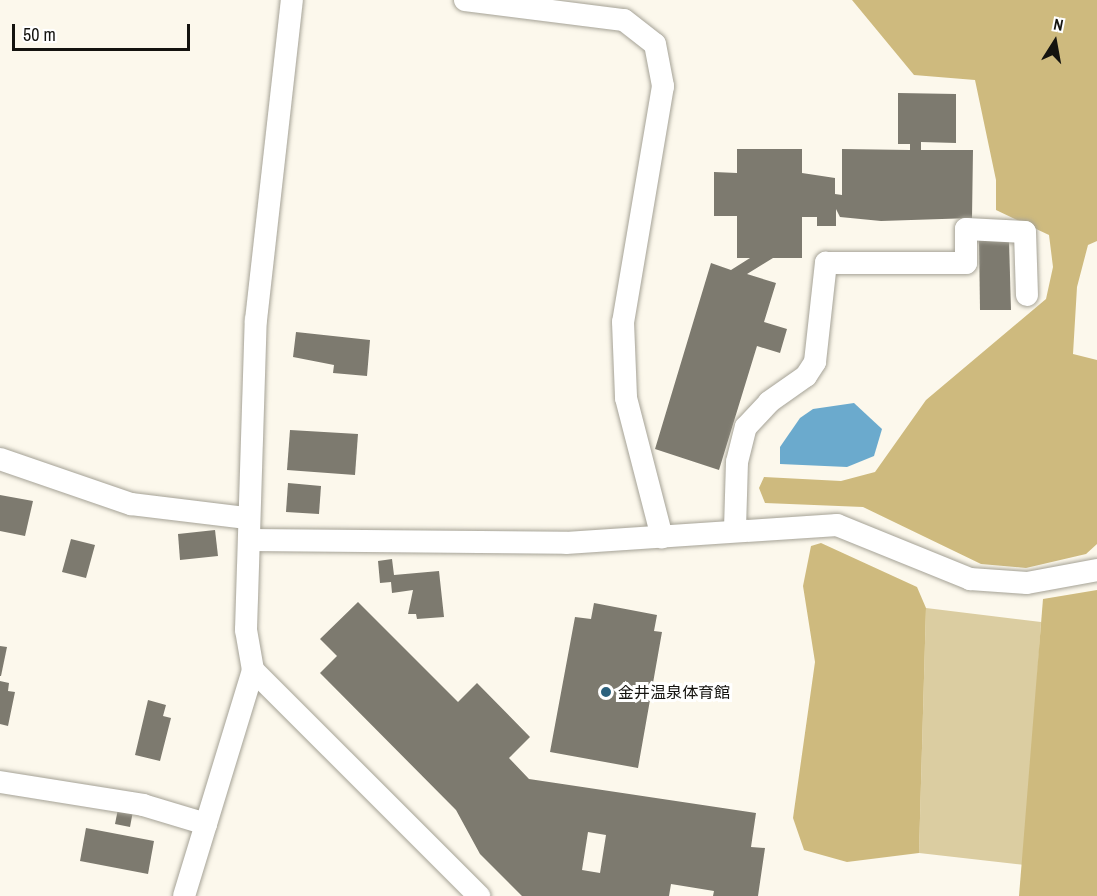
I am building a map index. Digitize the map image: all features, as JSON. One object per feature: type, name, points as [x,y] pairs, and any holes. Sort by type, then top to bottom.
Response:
[{"type":"street","points":[[184,896],[253,670],[246,630],[249,540],[247,518],[256,320],[292,0]]},
{"type":"street","points":[[465,0],[624,21],[655,44],[663,86],[623,322],[626,398],[662,537]]},
{"type":"street","points":[[735,530],[737,462],[746,427],[769,402],[806,376],[815,362],[826,263],[966,263],[966,229],[1025,232],[1027,296]]},
{"type":"street","points":[[0,459],[131,504],[247,518]]},
{"type":"street","points":[[249,540],[566,543],[837,525],[970,579],[1027,583],[1097,570]]},
{"type":"street","points":[[253,670],[479,896]]},
{"type":"street","points":[[0,782],[143,805],[206,824]]},
{"type":"shaded area","points":[[852,0],[1097,0],[1097,241],[1088,245],[1077,287],[1073,354],[1097,360],[1097,544],[1086,554],[1026,568],[981,564],[863,507],[765,503],[759,488],[764,477],[841,481],[875,472],[926,400],[1046,299],[1053,267],[1049,235],[996,210],[996,180],[975,80],[914,75]]},
{"type":"shaded area","points":[[821,543],[917,587],[926,608],[919,853],[847,862],[804,850],[793,818],[815,662],[803,586],[811,546]]},
{"type":"shaded area","points":[[1097,590],[1097,896],[1019,896],[1043,599]]},
{"type":"shaded area","points":[[926,608],[1041,622],[1025,865],[919,853]]},
{"type":"water","points":[[854,403],[882,429],[874,456],[847,467],[780,464],[780,447],[800,418],[813,409]]},
{"type":"building","points":[[898,93],[956,94],[956,143],[921,142],[921,150],[973,150],[972,218],[881,221],[840,217],[836,209],[836,226],[817,226],[817,217],[802,217],[802,258],[773,258],[747,274],[776,283],[764,322],[787,329],[780,353],[757,346],[719,470],[655,449],[711,263],[731,270],[750,258],[737,258],[737,216],[714,216],[714,172],[737,173],[737,149],[802,149],[802,173],[835,178],[835,194],[842,195],[842,149],[910,150],[910,144],[898,144]]},
{"type":"building","points":[[979,240],[1009,240],[1011,310],[980,310]]},
{"type":"building","points":[[296,332],[370,340],[367,376],[333,373],[334,365],[293,357]]},
{"type":"building","points":[[290,430],[358,434],[355,475],[287,470]]},
{"type":"building","points":[[288,483],[321,486],[319,514],[286,512]]},
{"type":"building","points":[[0,495],[33,501],[25,536],[0,531]]},
{"type":"building","points":[[215,530],[218,556],[180,560],[178,534]]},
{"type":"building","points":[[71,539],[95,545],[86,578],[62,572]]},
{"type":"building","points":[[392,559],[394,575],[439,571],[444,617],[417,619],[416,614],[408,614],[413,590],[392,593],[391,582],[380,583],[378,561]]},
{"type":"building","points":[[358,602],[458,702],[477,683],[530,737],[509,758],[529,779],[756,813],[751,847],[765,848],[758,896],[713,896],[714,891],[671,884],[669,896],[522,896],[480,854],[456,810],[320,673],[337,656],[320,639]],"holes":[[[588,832],[606,835],[600,873],[582,870]]]},
{"type":"building","name":"金井温泉体育館","points":[[594,603],[657,615],[654,631],[662,632],[638,768],[550,752],[575,617],[591,619]]},
{"type":"building","points":[[0,646],[7,647],[1,676],[0,676]]},
{"type":"building","points":[[0,681],[9,683],[8,691],[15,692],[8,726],[0,724]]},
{"type":"building","points":[[148,700],[166,705],[163,716],[171,718],[160,761],[135,755]]},
{"type":"building","points":[[118,809],[133,811],[130,827],[115,824]]},
{"type":"building","points":[[86,828],[154,841],[148,874],[80,861]]},
{"type":"place","name":"金井温泉体育館","points":[[606,692]]}]
